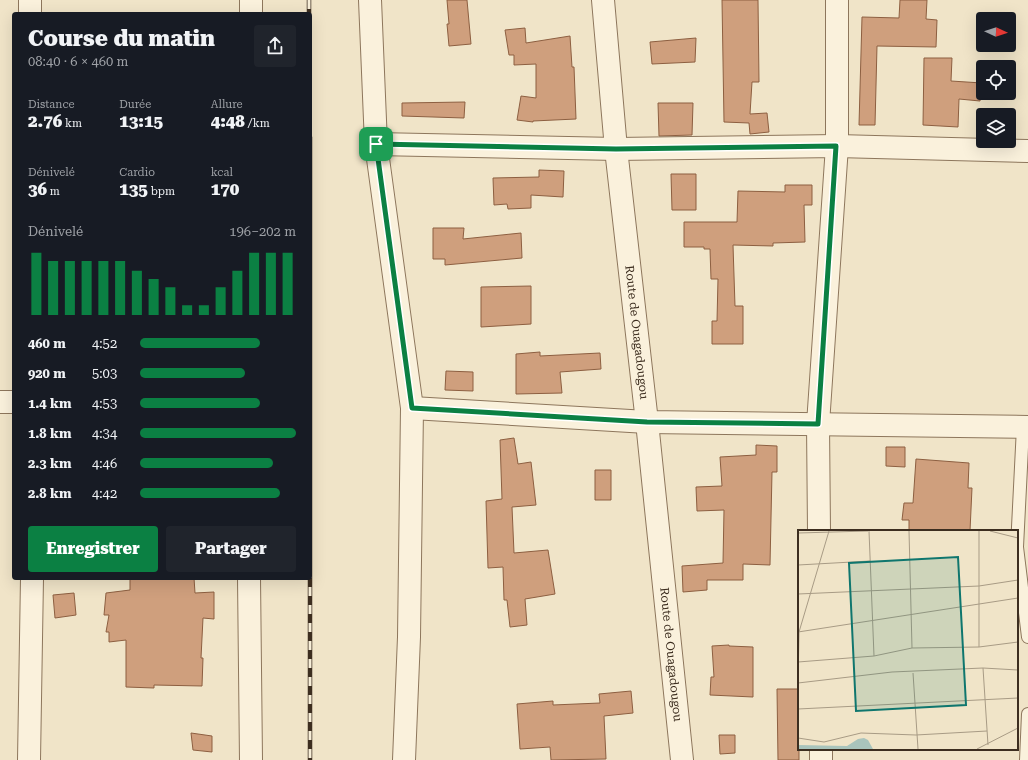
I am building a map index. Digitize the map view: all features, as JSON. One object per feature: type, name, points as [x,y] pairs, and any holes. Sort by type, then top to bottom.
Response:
[{"type":"street","points":[[30,0],[30,12]]},
{"type":"street","points":[[251,0],[251,12]]},
{"type":"street","points":[[370,0],[376,144],[412,408],[409,637],[404,760]]},
{"type":"street","name":"Route de Ouagadougou","points":[[603,0],[616,149],[647,422],[682,760]]},
{"type":"street","points":[[819,530],[818,424],[836,146],[837,0]]},
{"type":"street","points":[[376,144],[616,149],[836,146],[1028,150]]},
{"type":"street","points":[[0,402],[12,402]]},
{"type":"street","points":[[412,408],[647,422],[1026,427]]},
{"type":"street","points":[[29,760],[32,580]]},
{"type":"street","points":[[249,580],[251,760]]},
{"type":"lane","points":[[1026,427],[1018,547],[1028,637]]},
{"type":"lane","points":[[1026,760],[1028,714]]},
{"type":"building","points":[[447,0],[467,0],[471,44],[449,46]]},
{"type":"building","points":[[722,0],[758,0],[759,82],[752,82],[750,114],[767,113],[769,132],[750,134],[749,123],[724,122]]},
{"type":"building","points":[[900,0],[927,0],[926,19],[937,20],[936,47],[877,46],[875,125],[859,125],[862,17],[899,18]]},
{"type":"building","points":[[525,28],[526,43],[570,36],[572,67],[574,67],[576,119],[533,122],[517,120],[521,96],[536,98],[536,64],[514,65],[514,55],[509,55],[505,30]]},
{"type":"building","points":[[696,38],[695,62],[652,64],[650,42]]},
{"type":"building","points":[[924,58],[952,58],[951,81],[976,83],[976,100],[980,101],[959,99],[958,127],[923,125]]},
{"type":"building","points":[[465,102],[464,118],[402,116],[402,103]]},
{"type":"building","points":[[658,103],[693,103],[692,135],[659,136]]},
{"type":"building","points":[[539,170],[564,171],[563,197],[531,195],[531,208],[508,209],[507,204],[494,205],[493,178],[539,177]]},
{"type":"building","points":[[671,174],[696,174],[696,210],[672,210]]},
{"type":"building","points":[[785,185],[812,185],[812,205],[804,205],[805,242],[773,243],[773,246],[733,245],[735,306],[743,306],[743,344],[712,344],[712,321],[717,321],[718,279],[711,279],[710,249],[704,249],[704,247],[684,247],[684,222],[737,222],[738,191],[785,192]]},
{"type":"building","points":[[433,228],[464,228],[463,239],[521,233],[522,258],[445,265],[445,259],[433,259]]},
{"type":"building","points":[[531,286],[531,324],[481,327],[481,287]]},
{"type":"building","points":[[540,352],[540,356],[600,353],[601,369],[560,372],[562,393],[516,394],[516,354]]},
{"type":"building","points":[[446,371],[473,372],[473,391],[445,390]]},
{"type":"building","points":[[514,438],[518,464],[531,462],[536,505],[512,507],[514,553],[548,550],[555,594],[525,599],[527,625],[510,627],[507,600],[504,600],[503,567],[488,568],[486,501],[502,499],[500,440]]},
{"type":"building","points":[[756,445],[777,446],[777,472],[772,472],[770,565],[743,564],[743,580],[707,580],[707,590],[683,592],[682,566],[723,563],[724,510],[697,511],[696,487],[722,486],[720,457],[756,455]]},
{"type":"building","points":[[886,447],[905,447],[905,467],[886,466]]},
{"type":"building","points":[[916,459],[969,463],[968,488],[972,488],[970,530],[909,530],[909,520],[902,520],[904,503],[913,503]]},
{"type":"building","points":[[595,470],[611,470],[611,500],[595,500]]},
{"type":"building","points":[[130,580],[194,580],[195,593],[214,592],[214,619],[203,618],[201,658],[203,658],[202,686],[154,685],[154,688],[126,687],[126,640],[109,642],[109,632],[106,632],[109,615],[104,615],[106,593],[130,590]]},
{"type":"building","points":[[74,593],[76,615],[55,618],[53,595]]},
{"type":"building","points":[[729,645],[753,647],[753,697],[710,695],[711,677],[714,677],[712,646]]},
{"type":"building","points":[[777,689],[798,689],[799,760],[778,760]]},
{"type":"building","points":[[631,691],[633,713],[604,716],[606,759],[551,760],[550,747],[520,749],[517,704],[553,701],[553,705],[600,703],[599,694]]},
{"type":"building","points":[[191,733],[212,736],[212,752],[193,750]]},
{"type":"building","points":[[719,735],[735,735],[735,753],[720,754]]},
{"type":"railway","points":[[309,0],[309,12]]},
{"type":"railway","points":[[310,580],[310,760]]},
{"type":"route","points":[[376,144],[616,149],[836,146],[818,424],[647,422],[412,408],[376,144]]}]
